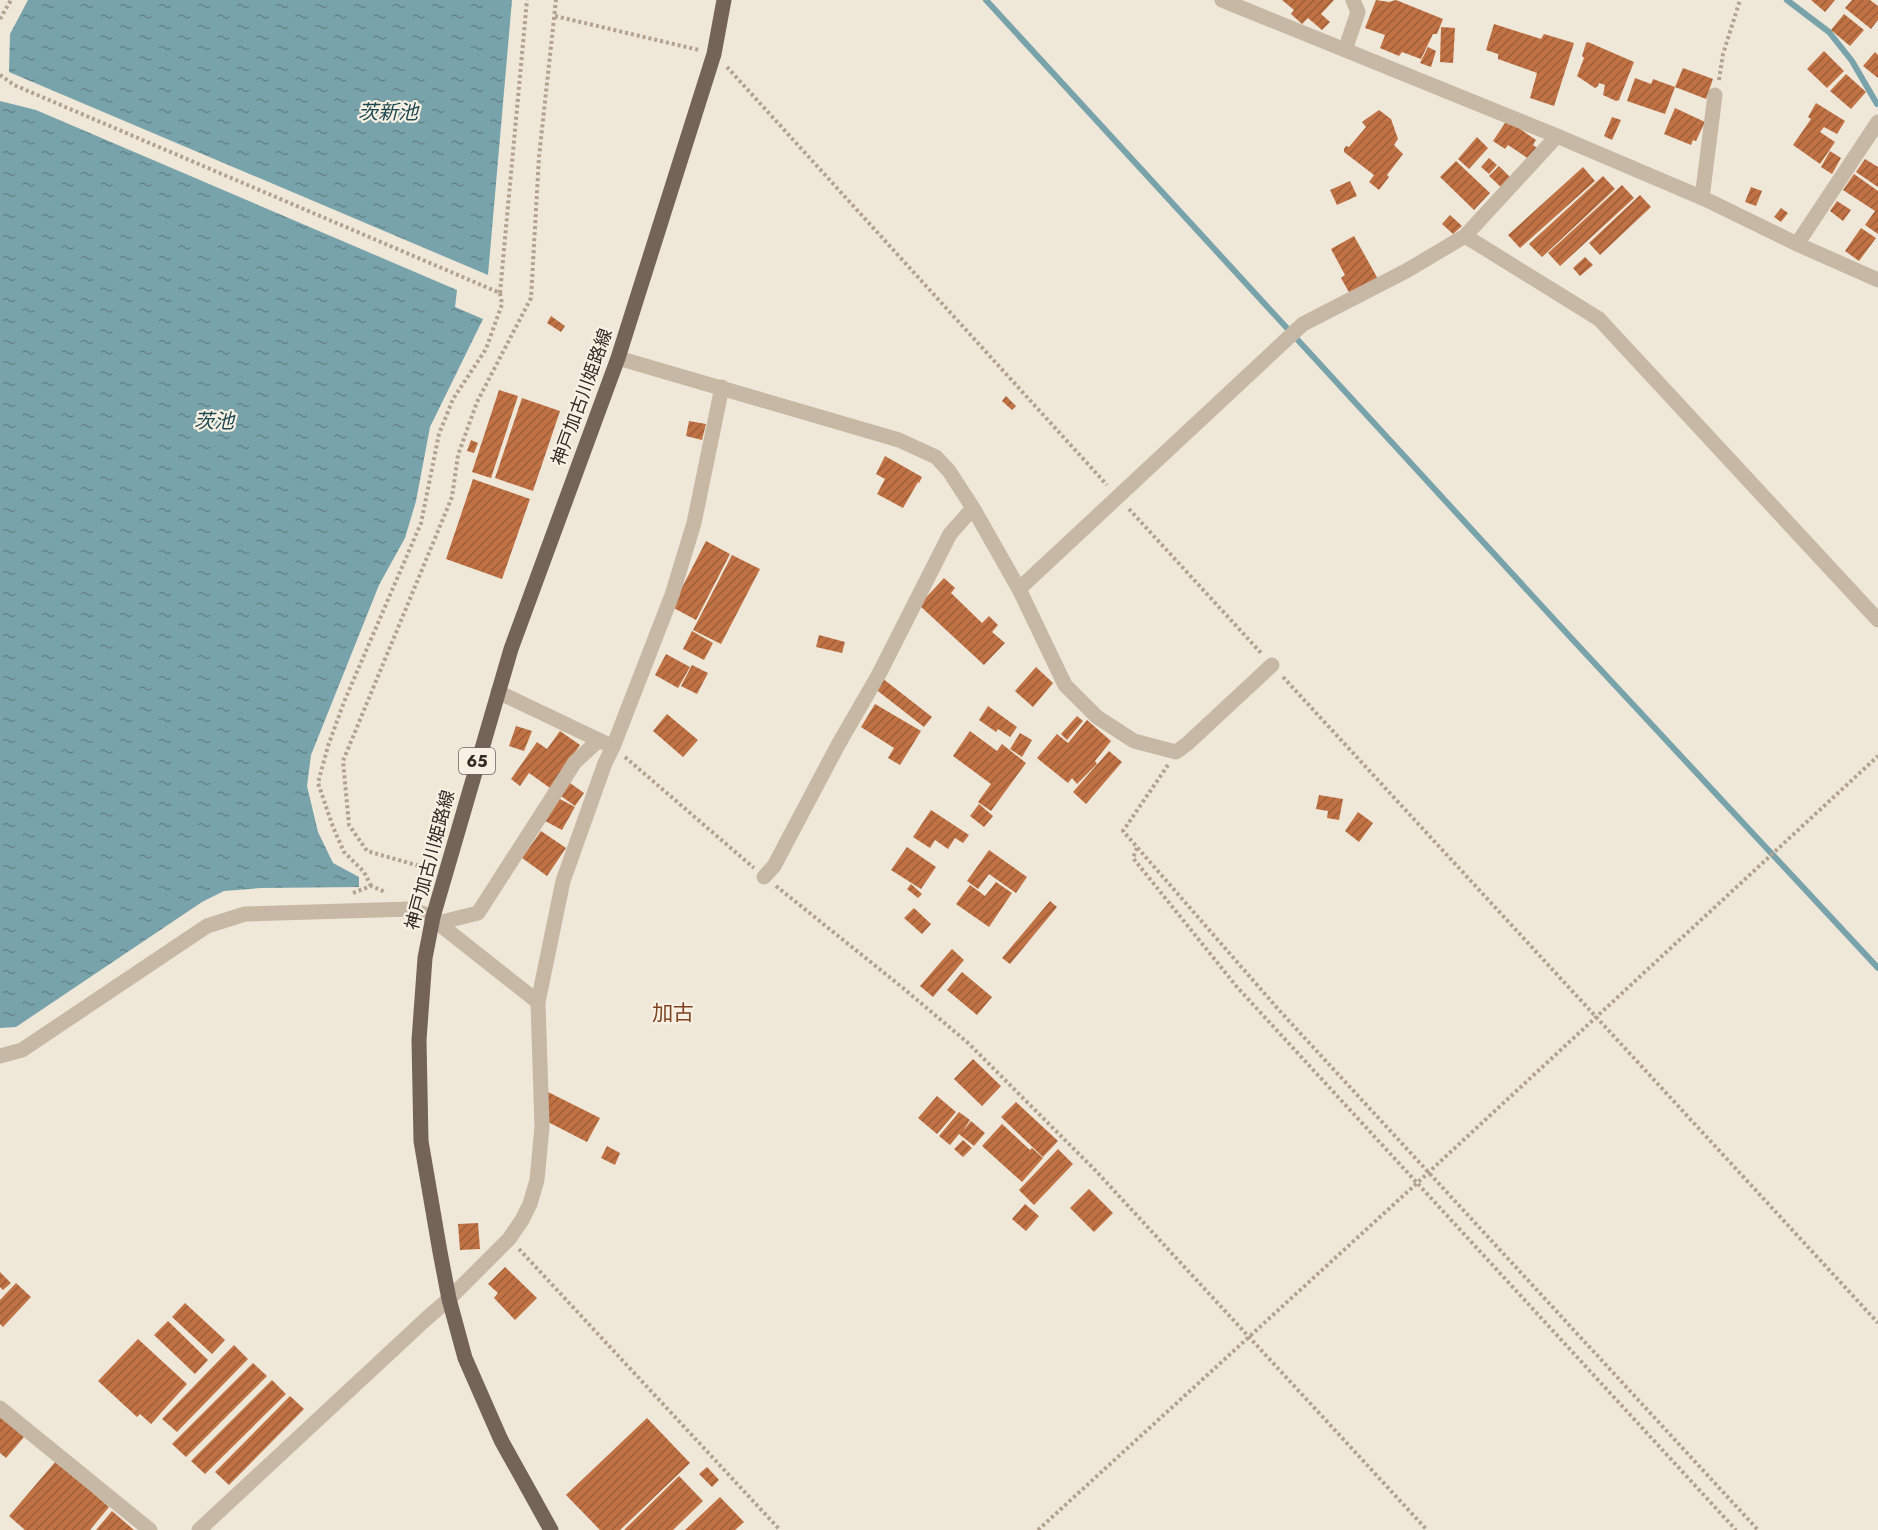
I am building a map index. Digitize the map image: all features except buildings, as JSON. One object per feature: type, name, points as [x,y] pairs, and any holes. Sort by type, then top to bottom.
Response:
[{"type":"main road","name":"神戸加古川姫路線","points":[[551,1530],[501,1440],[465,1358],[449,1299],[421,1142],[419,1040],[425,958],[445,873],[511,649],[618,358],[714,54],[724,0]]},
{"type":"street","points":[[1222,0],[1557,136],[1701,198],[1878,280]]},
{"type":"street","points":[[1345,50],[1358,12],[1353,0]]},
{"type":"street","points":[[1701,198],[1715,95]]},
{"type":"street","points":[[1797,244],[1878,122]]},
{"type":"street","points":[[1019,589],[1303,324],[1465,236],[1557,136]]},
{"type":"street","points":[[1465,236],[1599,319],[1878,620]]},
{"type":"street","points":[[618,358],[899,440],[936,457],[949,471],[973,508],[1019,589],[1065,685],[1097,717],[1134,741],[1176,752],[1272,665]]},
{"type":"street","points":[[199,1530],[449,1299],[509,1239],[526,1212],[537,1180],[542,1126],[537,1002],[563,881],[605,763],[614,747],[672,595],[694,522],[722,387]]},
{"type":"street","points":[[764,877],[774,866],[838,745],[879,674],[950,534],[973,508]]},
{"type":"street","points":[[498,692],[614,747]]},
{"type":"street","points":[[435,920],[478,913],[575,762],[599,740]]},
{"type":"street","points":[[0,1056],[21,1050],[207,926],[245,914],[411,909],[435,920],[537,1002]]},
{"type":"street","points":[[0,1408],[150,1530]]},
{"type":"path","points":[[0,19],[11,0]]},
{"type":"path","points":[[371,886],[364,872],[344,852],[318,783],[344,702],[421,523],[439,434],[453,399],[486,349],[502,304],[500,293],[527,0]]},
{"type":"path","points":[[445,873],[367,851],[349,825],[343,761],[452,498],[458,455],[477,402],[531,298],[539,157],[556,0]]},
{"type":"path","points":[[1715,95],[1723,54],[1740,0]]},
{"type":"path","points":[[555,16],[714,54],[1272,665],[1878,1323]]},
{"type":"path","points":[[1,75],[14,85],[500,293]]},
{"type":"path","points":[[614,747],[764,877],[967,1042],[1095,1170],[1427,1530]]},
{"type":"path","points":[[1176,752],[1123,831],[1278,1009],[1758,1530]]},
{"type":"path","points":[[1038,1530],[1878,756]]},
{"type":"path","points":[[1137,847],[1133,858],[1238,987],[1416,1184],[1736,1530]]},
{"type":"path","points":[[509,1239],[780,1530]]},
{"type":"water","name":"茨新池","points":[[28,0],[512,0],[488,275],[9,72],[10,34]]},
{"type":"water","name":"茨池","points":[[0,101],[36,110],[457,290],[455,307],[483,319],[430,427],[416,501],[405,538],[379,585],[311,755],[307,786],[318,832],[333,863],[359,877],[359,887],[261,888],[224,891],[202,902],[16,1027],[0,1028]]},
{"type":"waterway","points":[[986,0],[1573,640],[1878,968]]},
{"type":"waterway","points":[[1787,0],[1829,32],[1852,61],[1877,104]]},
{"type":"district","name":"加古","points":[[673,1013]]}]
